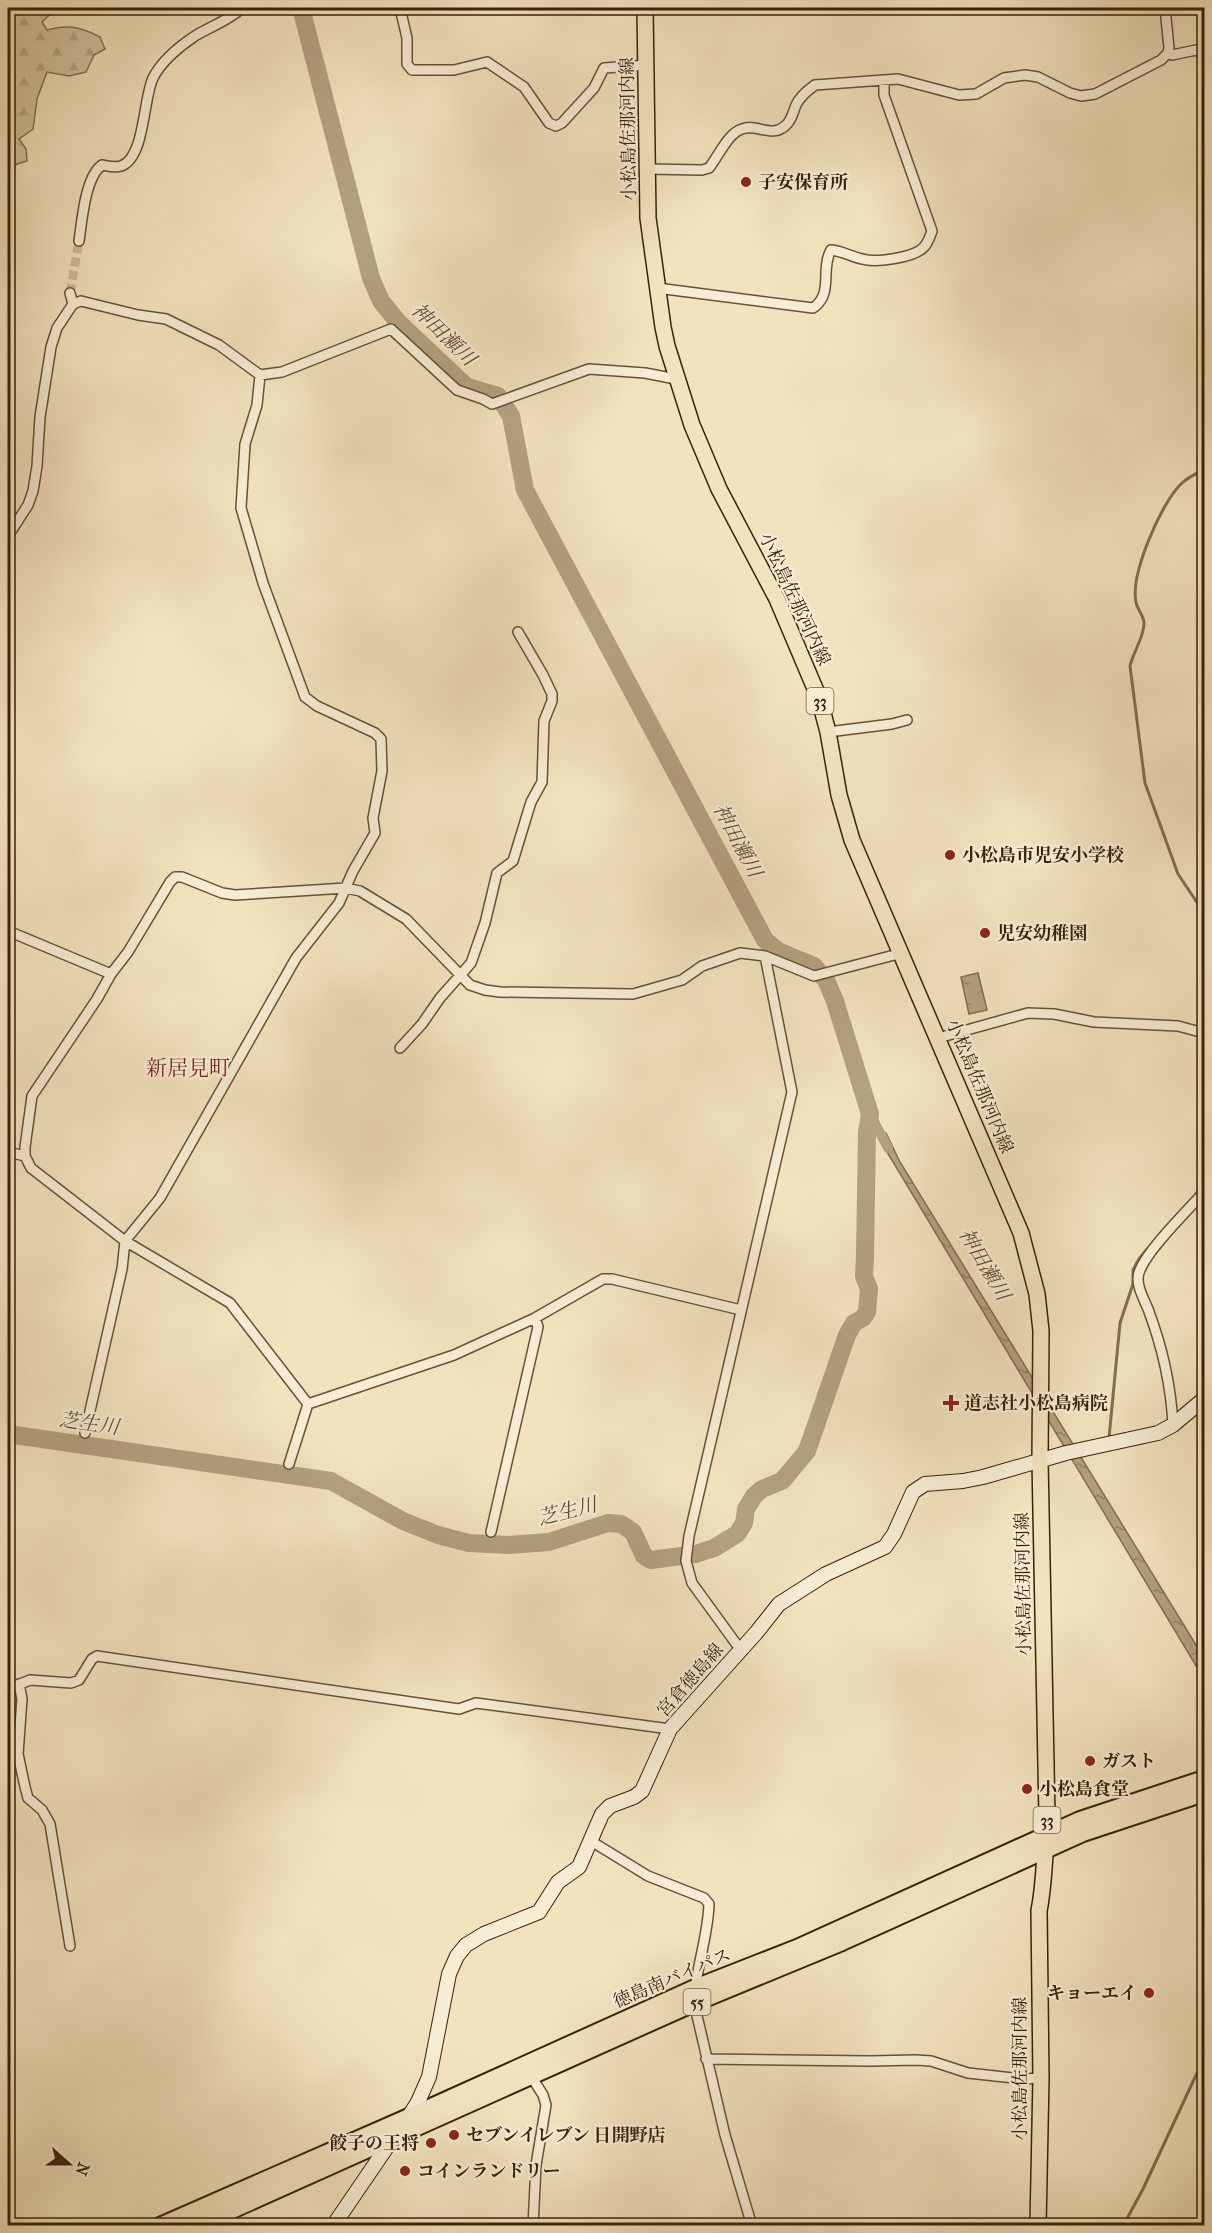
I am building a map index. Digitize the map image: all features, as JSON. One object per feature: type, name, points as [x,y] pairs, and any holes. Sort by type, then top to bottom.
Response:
[{"type":"highway","name":"徳島南バイパス","points":[[167,2224],[694,1995],[842,1942],[1045,1844],[1080,1820],[1204,1779]]},
{"type":"highway","name":"徳島南バイパス","points":[[1045,1844],[1204,1793]]},
{"type":"highway","name":"徳島南バイパス","points":[[196,2226],[531,2076],[694,1995]]},
{"type":"main road","name":"小松島佐那河内線","points":[[645,8],[648,218],[663,327],[676,379],[692,425],[719,489],[777,599],[819,698],[852,840],[998,1178],[1027,1253],[1038,1304],[1041,1331],[1040,1460],[1047,1792],[1044,1887],[1039,1911],[1041,2078],[1038,2226]]},
{"type":"main road","name":"宮倉徳島線","points":[[333,2226],[418,2102],[429,2077],[449,1974],[457,1956],[466,1945],[484,1934],[539,1912],[558,1882],[579,1867],[602,1814],[610,1806],[634,1797],[642,1791],[670,1729],[779,1604],[826,1574],[885,1547],[894,1534],[913,1492],[925,1484],[983,1477],[1066,1453],[1147,1436],[1173,1425],[1204,1399]]},
{"type":"street","points":[[79,241],[86,198],[98,168],[102,165],[117,167],[124,165],[136,148],[147,94],[157,70],[195,36],[223,22],[242,8]]},
{"type":"street","points":[[400,8],[407,38],[407,64],[412,70],[454,70],[487,62],[524,87],[549,123],[556,126],[562,123],[594,88],[604,68],[647,65]]},
{"type":"street","points":[[647,169],[702,170],[710,168],[730,138],[740,129],[750,127],[776,131],[786,126],[793,116],[797,103],[815,85],[898,79],[959,95],[976,94],[1004,78],[1025,75],[1038,76],[1081,96],[1095,94],[1161,60],[1168,53],[1165,8]]},
{"type":"street","points":[[1168,53],[1172,55],[1196,50],[1204,55]]},
{"type":"street","points":[[657,288],[813,308],[821,303],[825,292],[827,256],[831,250],[841,251],[863,260],[877,261],[915,254],[925,247],[932,231],[884,95],[884,80]]},
{"type":"street","points":[[70,293],[73,304]]},
{"type":"street","points":[[8,536],[28,505],[33,491],[40,417],[51,346],[57,328],[73,304],[81,301],[138,315],[166,319],[219,345],[260,375],[282,372],[391,329],[457,390],[492,404],[589,369],[645,373],[676,379]]},
{"type":"street","points":[[85,1433],[122,1269],[125,1241],[160,1198],[296,958],[339,903],[375,833],[373,818],[382,771],[381,739],[375,733],[317,706],[305,697],[263,583],[241,508],[245,444],[256,405],[260,375]]},
{"type":"street","points":[[400,1048],[471,963],[497,873],[513,861],[531,802],[544,777],[544,721],[551,707],[552,694],[518,632]]},
{"type":"street","points":[[828,732],[907,720]]},
{"type":"street","points":[[308,1404],[230,1303],[125,1241],[31,1168],[25,1156],[32,1096],[175,877],[182,876],[222,893],[235,895],[346,888],[360,891],[406,919],[470,985],[500,992],[633,994],[682,980],[702,966],[740,953],[765,956],[823,974],[902,952]]},
{"type":"street","points":[[8,931],[111,974]]},
{"type":"street","points":[[740,1649],[692,1583],[686,1557],[792,1092],[765,956]]},
{"type":"street","points":[[938,1038],[1028,1013],[1054,1014],[1094,1022],[1178,1026],[1204,1033]]},
{"type":"street","points":[[8,1152],[25,1156]]},
{"type":"street","points":[[1173,1425],[1168,1378],[1138,1280],[1139,1270],[1152,1251],[1204,1192]]},
{"type":"street","points":[[308,1404],[454,1355],[535,1318],[603,1279],[612,1279],[741,1310]]},
{"type":"street","points":[[490,1532],[538,1328],[535,1318]]},
{"type":"street","points":[[289,1464],[308,1404]]},
{"type":"street","points":[[8,1689],[30,1680],[71,1683],[79,1680],[92,1659],[97,1656],[459,1709],[476,1703],[670,1729]]},
{"type":"street","points":[[20,1684],[22,1699],[18,1754],[28,1798],[42,1810],[50,1824],[70,1946]]},
{"type":"street","points":[[591,1841],[648,1875],[704,1898],[709,1904],[708,1928],[694,1995],[706,2060],[752,2226]]},
{"type":"street","points":[[706,2060],[916,2060],[931,2061],[968,2073],[1022,2079],[1041,2078]]},
{"type":"street","points":[[531,2076],[543,2095],[546,2105],[536,2164],[533,2226]]},
{"type":"green space","points":[[8,8],[57,8],[42,22],[47,30],[68,27],[87,31],[100,37],[105,49],[94,55],[86,72],[69,76],[47,72],[37,99],[33,129],[19,139],[26,149],[27,161],[17,164],[8,174]]},
{"type":"water","points":[[978,973],[987,1010],[969,1014],[961,977]]},
{"type":"water","points":[[886,1133],[900,1162],[1204,1658],[1204,1679],[878,1137]]},
{"type":"waterway","name":"神田瀬川","points":[[8,1434],[331,1481],[403,1521],[438,1535],[469,1543],[509,1545],[549,1542],[608,1523],[621,1524],[633,1532],[644,1556],[651,1560],[696,1554],[714,1548],[737,1534],[744,1523],[746,1509],[754,1496],[762,1489],[782,1481],[807,1451],[847,1335],[854,1323],[863,1318],[867,1312],[869,1289],[864,1276],[867,1132],[870,1114],[835,1001],[826,980],[814,966],[778,951],[765,940],[525,490],[511,416],[498,396],[467,387],[398,322],[381,301],[371,278],[301,8]]},
{"type":"waterway","points":[[1204,470],[1186,480],[1173,493],[1156,523],[1142,558],[1135,590],[1136,602],[1144,620],[1144,629],[1130,666],[1145,783],[1178,874],[1204,913]]},
{"type":"waterway","name":"神田瀬川","points":[[870,1114],[888,1148]]},
{"type":"waterway","points":[[1196,1194],[1202,1186],[1204,1174]]},
{"type":"waterway","points":[[1109,1438],[1120,1323],[1133,1284],[1133,1270],[1148,1248]]},
{"type":"waterway","points":[[1123,2226],[1143,2189],[1204,2058]]},
{"type":"tunnel","points":[[70,293],[79,241]]},
{"type":"place","name":"子安保育所","points":[[746,182]]},
{"type":"place","name":"小松島市児安小学校","points":[[950,855]]},
{"type":"place","name":"児安幼稚園","points":[[985,933]]},
{"type":"place","name":"道志社小松島病院","points":[[951,1403]]},
{"type":"place","name":"ガスト","points":[[1090,1761]]},
{"type":"place","name":"小松島食堂","points":[[1027,1789]]},
{"type":"place","name":"キョーエイ","points":[[1149,1993]]},
{"type":"place","name":"セブンイレブン 日開野店","points":[[454,2135]]},
{"type":"place","name":"餃子の王将","points":[[431,2143]]},
{"type":"place","name":"コインランドリー","points":[[405,2171]]},
{"type":"district","name":"新居見町","points":[[188,1068]]},
{"type":"water label","name":"芝生川","points":[[89,1423]]},
{"type":"water label","name":"芝生川","points":[[567,1511]]}]
